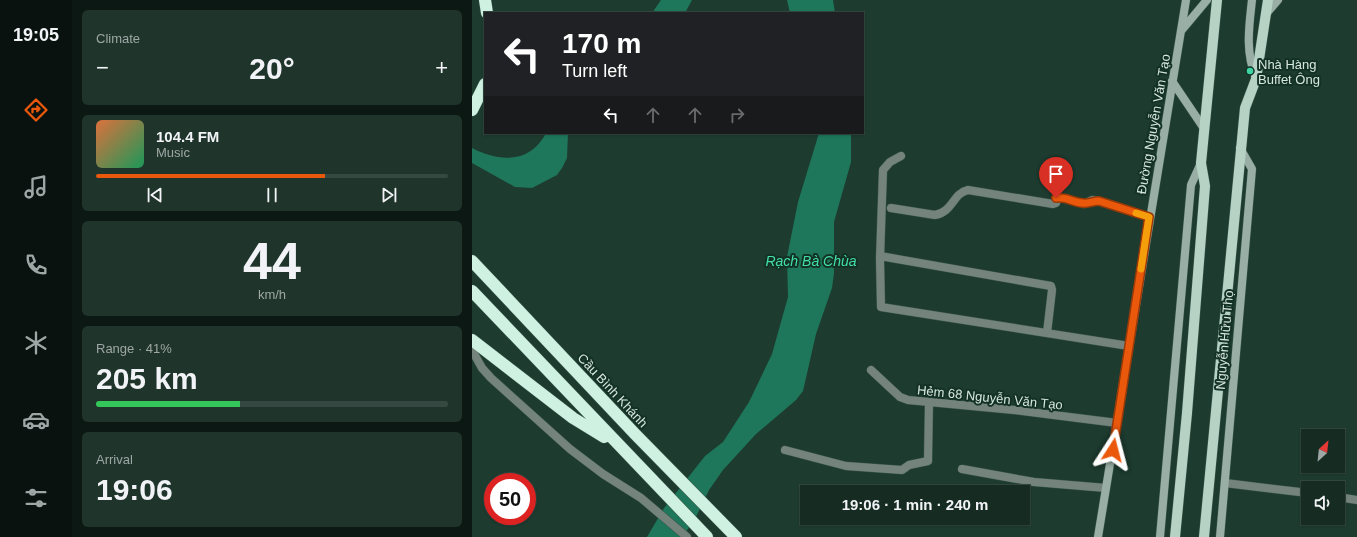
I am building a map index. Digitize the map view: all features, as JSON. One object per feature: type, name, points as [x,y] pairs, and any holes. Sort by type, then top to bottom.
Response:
[{"type":"highway","points":[[485,0],[488,12]]},
{"type":"highway","points":[[472,110],[484,86]]},
{"type":"highway","name":"Cầu Bình Khánh","points":[[472,261],[635,434],[736,537]]},
{"type":"highway","points":[[472,291],[617,445],[707,537]]},
{"type":"highway","points":[[472,340],[573,418],[617,445]]},
{"type":"main road","name":"Đường Nguyễn Văn Tạo","points":[[1098,537],[1149,217],[1186,0]]},
{"type":"main road","points":[[1181,31],[1207,0]]},
{"type":"main road","points":[[1175,537],[1188,405],[1205,186],[1201,163],[1203,127],[1217,0]]},
{"type":"main road","points":[[1252,0],[1248,44],[1251,63],[1256,79]]},
{"type":"main road","name":"Nguyễn Hữu Thọ","points":[[1204,537],[1240,148],[1245,108],[1256,79],[1268,0]]},
{"type":"main road","points":[[1266,15],[1278,0]]},
{"type":"main road","points":[[1172,81],[1203,127]]},
{"type":"main road","points":[[1168,104],[1175,100],[1184,103],[1203,127]]},
{"type":"main road","name":"Nguyễn Hữu Thọ","points":[[1220,537],[1252,168],[1240,148]]},
{"type":"main road","points":[[1160,537],[1191,185],[1201,163]]},
{"type":"street","points":[[901,156],[885,166],[883,170],[880,256],[881,307],[1129,346]]},
{"type":"street","points":[[891,208],[935,215],[942,214],[950,208],[962,191],[968,190],[1053,204],[1056,203],[1058,197],[1084,204],[1092,200],[1099,201],[1149,217]]},
{"type":"street","points":[[880,256],[1051,286],[1052,290],[1047,333]]},
{"type":"street","points":[[472,350],[482,368],[491,378],[570,449],[603,474],[641,498],[687,537]]},
{"type":"street","name":"Hẻm 68 Nguyễn Văn Tạo","points":[[871,370],[900,397],[908,400],[1117,423]]},
{"type":"street","points":[[785,450],[846,466],[902,470],[909,464],[928,461],[929,402]]},
{"type":"street","points":[[962,469],[1034,482],[1106,488]]},
{"type":"street","points":[[1225,483],[1301,492]]},
{"type":"street","points":[[1345,498],[1357,500]]},
{"type":"water","points":[[661,0],[692,0],[686,12],[653,12]]},
{"type":"water","points":[[787,0],[833,0],[835,12],[790,12]]},
{"type":"water","points":[[545,134],[568,134],[567,158],[562,168],[557,175],[532,188],[515,187],[472,163],[472,148],[482,153],[503,158],[523,155],[539,143]]},
{"type":"water","name":"Rạch Bà Chùa","points":[[819,134],[851,134],[851,162],[834,222],[834,273],[832,288],[816,334],[803,391],[796,400],[756,434],[723,470],[709,490],[694,521],[682,537],[647,537],[664,508],[705,456],[723,442],[749,402],[772,354],[788,297],[787,257],[798,202]]},
{"type":"slow traffic","points":[[1136,213],[1149,217],[1141,269]]},
{"type":"place","name":"Nhà Hàng Buffet Ông","points":[[1250,71]]},
{"type":"route","points":[[1056,198],[1058,197],[1084,204],[1092,200],[1099,201],[1149,217],[1113,450]]}]
